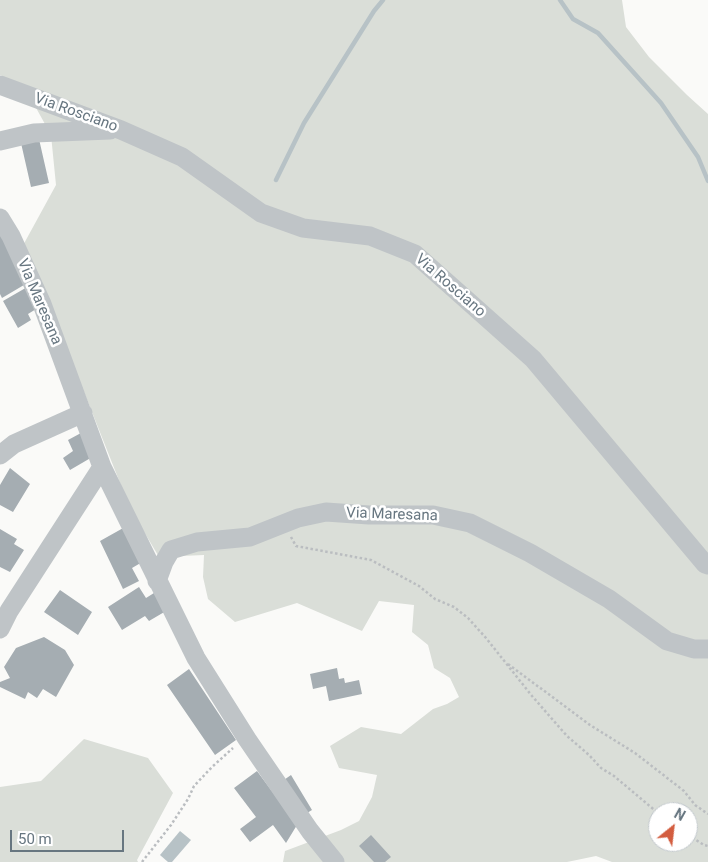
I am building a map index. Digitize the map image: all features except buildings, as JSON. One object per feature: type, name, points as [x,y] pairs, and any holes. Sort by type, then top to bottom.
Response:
[{"type":"street","name":"Via Rosciano","points":[[0,85],[121,130],[182,157],[261,213],[303,228],[370,236],[414,254],[534,359],[698,556],[708,565]]},
{"type":"street","points":[[0,140],[34,132],[121,130]]},
{"type":"street","name":"Via Maresana","points":[[0,218],[11,236],[42,304],[102,467],[196,658],[247,739],[310,831],[335,862]]},
{"type":"street","points":[[0,455],[14,444],[83,413]]},
{"type":"street","points":[[0,629],[9,611],[102,467]]},
{"type":"street","name":"Via Maresana","points":[[157,581],[171,550],[197,542],[250,538],[298,518],[326,512],[369,515],[433,515],[470,523],[530,553],[609,599],[667,641],[694,649],[708,649]]},
{"type":"path","points":[[298,518],[290,535],[296,546],[371,560],[394,571],[419,586],[435,599],[461,612],[486,638],[567,736],[601,768],[614,776],[648,805]]},
{"type":"path","points":[[504,662],[590,725],[635,753],[708,814]]},
{"type":"path","points":[[142,862],[171,825],[194,786],[223,757],[247,739]]},
{"type":"shaded area","points":[[0,0],[622,0],[626,27],[649,57],[708,114],[708,862],[612,862],[596,856],[567,862],[283,862],[285,851],[341,830],[359,821],[372,797],[377,775],[339,768],[330,746],[361,727],[401,734],[433,709],[459,697],[450,678],[434,668],[428,645],[412,632],[414,605],[379,601],[362,631],[297,603],[235,622],[208,599],[203,577],[204,555],[159,557],[130,508],[84,392],[21,249],[56,185],[51,135],[24,86],[0,75]]},
{"type":"shaded area","points":[[84,739],[148,758],[173,793],[137,860],[138,862],[0,862],[0,787],[41,781]]},
{"type":"shaded area","points":[[180,831],[191,840],[172,862],[168,862],[160,855]]},
{"type":"waterway","points":[[276,180],[304,123],[374,11],[383,0]]},
{"type":"waterway","points":[[560,0],[573,19],[598,33],[661,103],[698,157],[708,181]]}]
